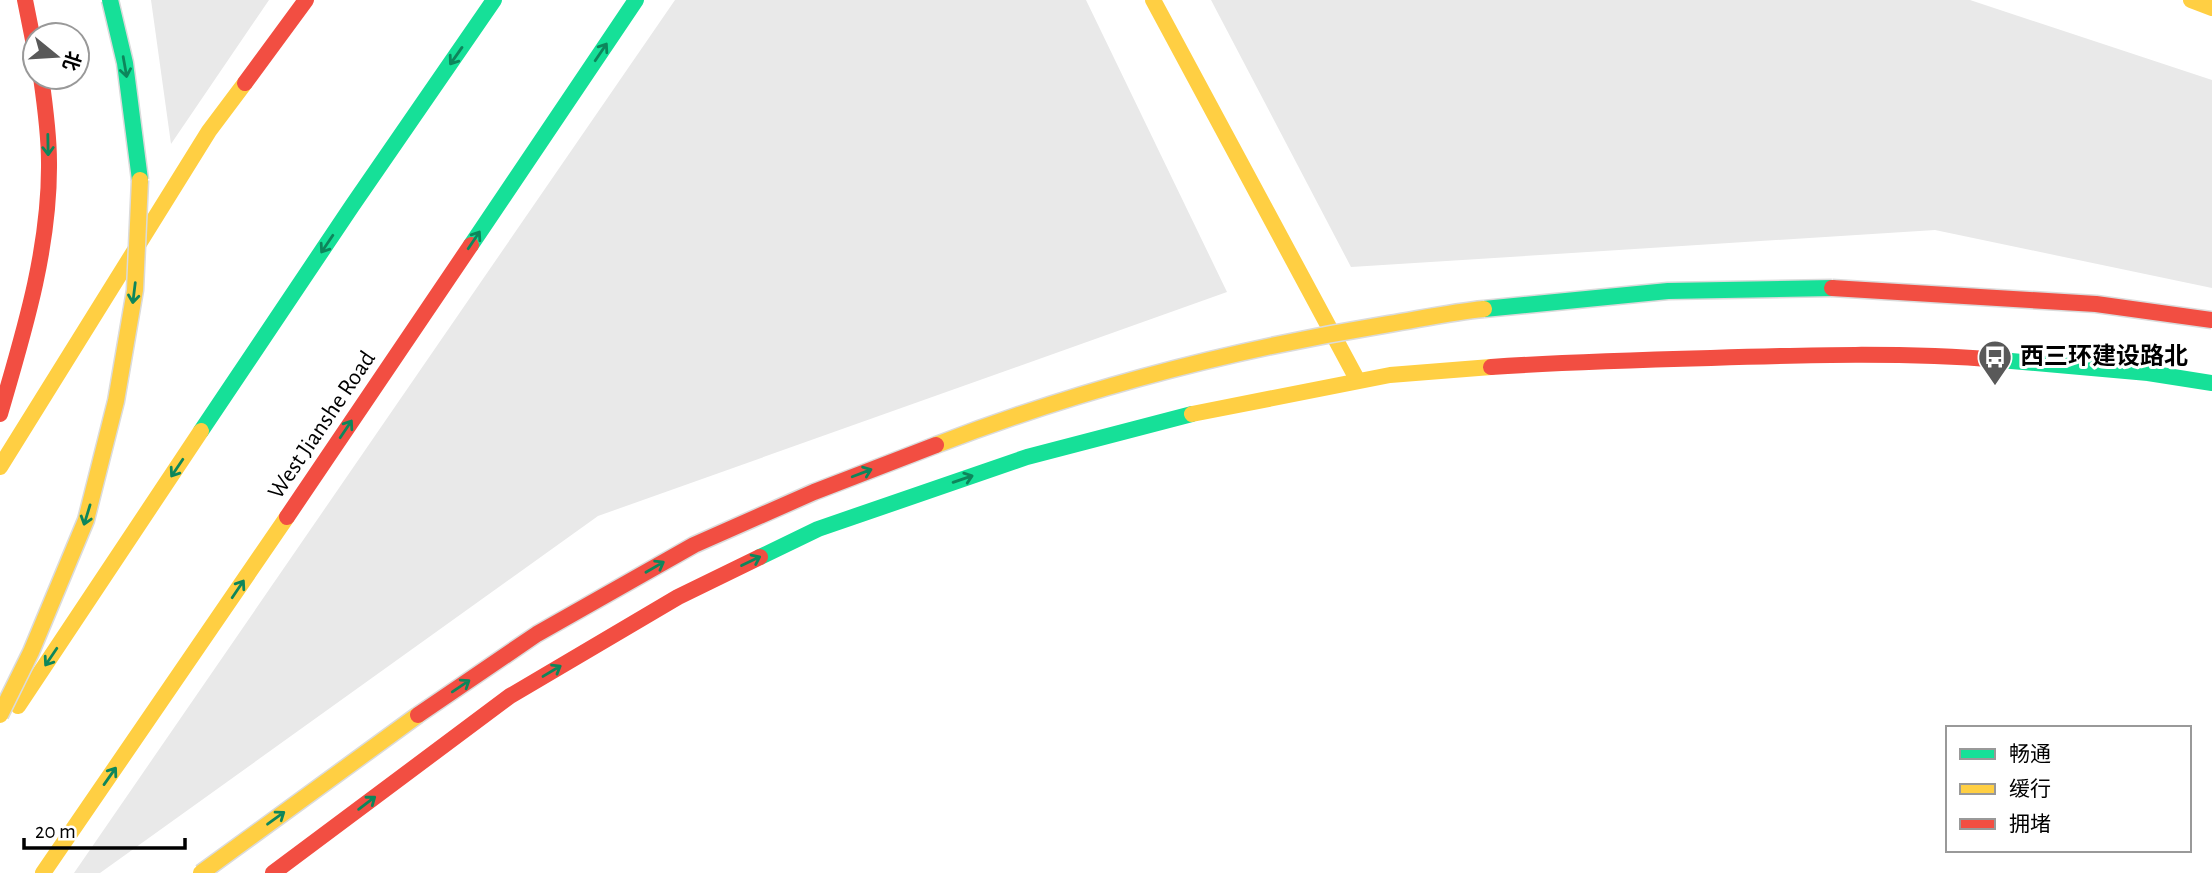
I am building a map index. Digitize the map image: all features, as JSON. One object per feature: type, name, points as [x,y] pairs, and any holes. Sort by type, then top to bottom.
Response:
[{"type":"main road","points":[[24,0],[29,21]]},
{"type":"main road","points":[[0,715],[31,652],[86,520],[116,401],[135,290],[140,179],[124,63],[110,0]]},
{"type":"main road","points":[[0,467],[209,131],[306,0]]},
{"type":"main road","points":[[0,733],[494,0]]},
{"type":"main road","name":"West Jianshe Road","points":[[43,873],[636,0]]},
{"type":"main road","points":[[1153,0],[1358,381]]},
{"type":"main road","points":[[2191,0],[2212,8]]},
{"type":"main road","points":[[0,414],[30,312],[48,213],[47,107],[44,91]]},
{"type":"main road","points":[[201,873],[406,724],[537,635],[694,545],[814,492],[998,421],[1180,367],[1327,334],[1464,312],[1668,291],[1828,288],[1870,290],[2096,304],[2212,320]]},
{"type":"main road","points":[[273,873],[510,696],[677,597],[818,529],[1027,457],[1173,418],[1390,374],[1550,363],[1797,355],[1948,356],[2148,373],[2212,383]]},
{"type":"shaded area","points":[[151,0],[269,0],[171,144]]},
{"type":"shaded area","points":[[675,0],[1086,0],[1227,292],[598,516],[100,873],[74,873]]},
{"type":"shaded area","points":[[1211,0],[1970,0],[2212,80],[2212,288],[1935,230],[1351,267]]},
{"type":"traffic: fast","points":[[110,0],[125,63],[140,180]]},
{"type":"traffic: fast","points":[[201,431],[494,0]]},
{"type":"traffic: fast","points":[[471,245],[636,0]]},
{"type":"traffic: fast","points":[[1484,309],[1668,291],[1832,288]]},
{"type":"traffic: fast","points":[[2000,360],[2148,373],[2212,383]]},
{"type":"traffic: fast","points":[[760,557],[818,529],[1027,457],[1192,414]]},
{"type":"traffic: slow","points":[[1153,0],[1358,381]]},
{"type":"traffic: slow","points":[[2191,0],[2212,8]]},
{"type":"traffic: slow","points":[[0,467],[209,131],[245,83]]},
{"type":"traffic: slow","points":[[0,715],[31,652],[86,520],[116,401],[135,290],[140,180]]},
{"type":"traffic: slow","points":[[936,445],[1046,406],[1159,373],[1331,334],[1484,309]]},
{"type":"traffic: slow","points":[[1192,414],[1390,375],[1491,367]]},
{"type":"traffic: slow","points":[[18,706],[201,431]]},
{"type":"traffic: slow","points":[[43,873],[287,517]]},
{"type":"traffic: slow","points":[[201,873],[418,715]]},
{"type":"traffic: jam","points":[[25,0],[29,21]]},
{"type":"traffic: jam","points":[[245,83],[306,0]]},
{"type":"traffic: jam","points":[[0,414],[34,290],[45,226],[49,151],[43,91]]},
{"type":"traffic: jam","points":[[287,517],[471,245]]},
{"type":"traffic: jam","points":[[1832,288],[2096,304],[2212,320]]},
{"type":"traffic: jam","points":[[1491,367],[1819,355],[2000,360]]},
{"type":"traffic: jam","points":[[418,715],[537,634],[694,545],[814,492],[936,445]]},
{"type":"traffic: jam","points":[[273,873],[510,696],[678,597],[760,557]]},
{"type":"place","name":"西三环建设路北","points":[[1995,387]]}]
